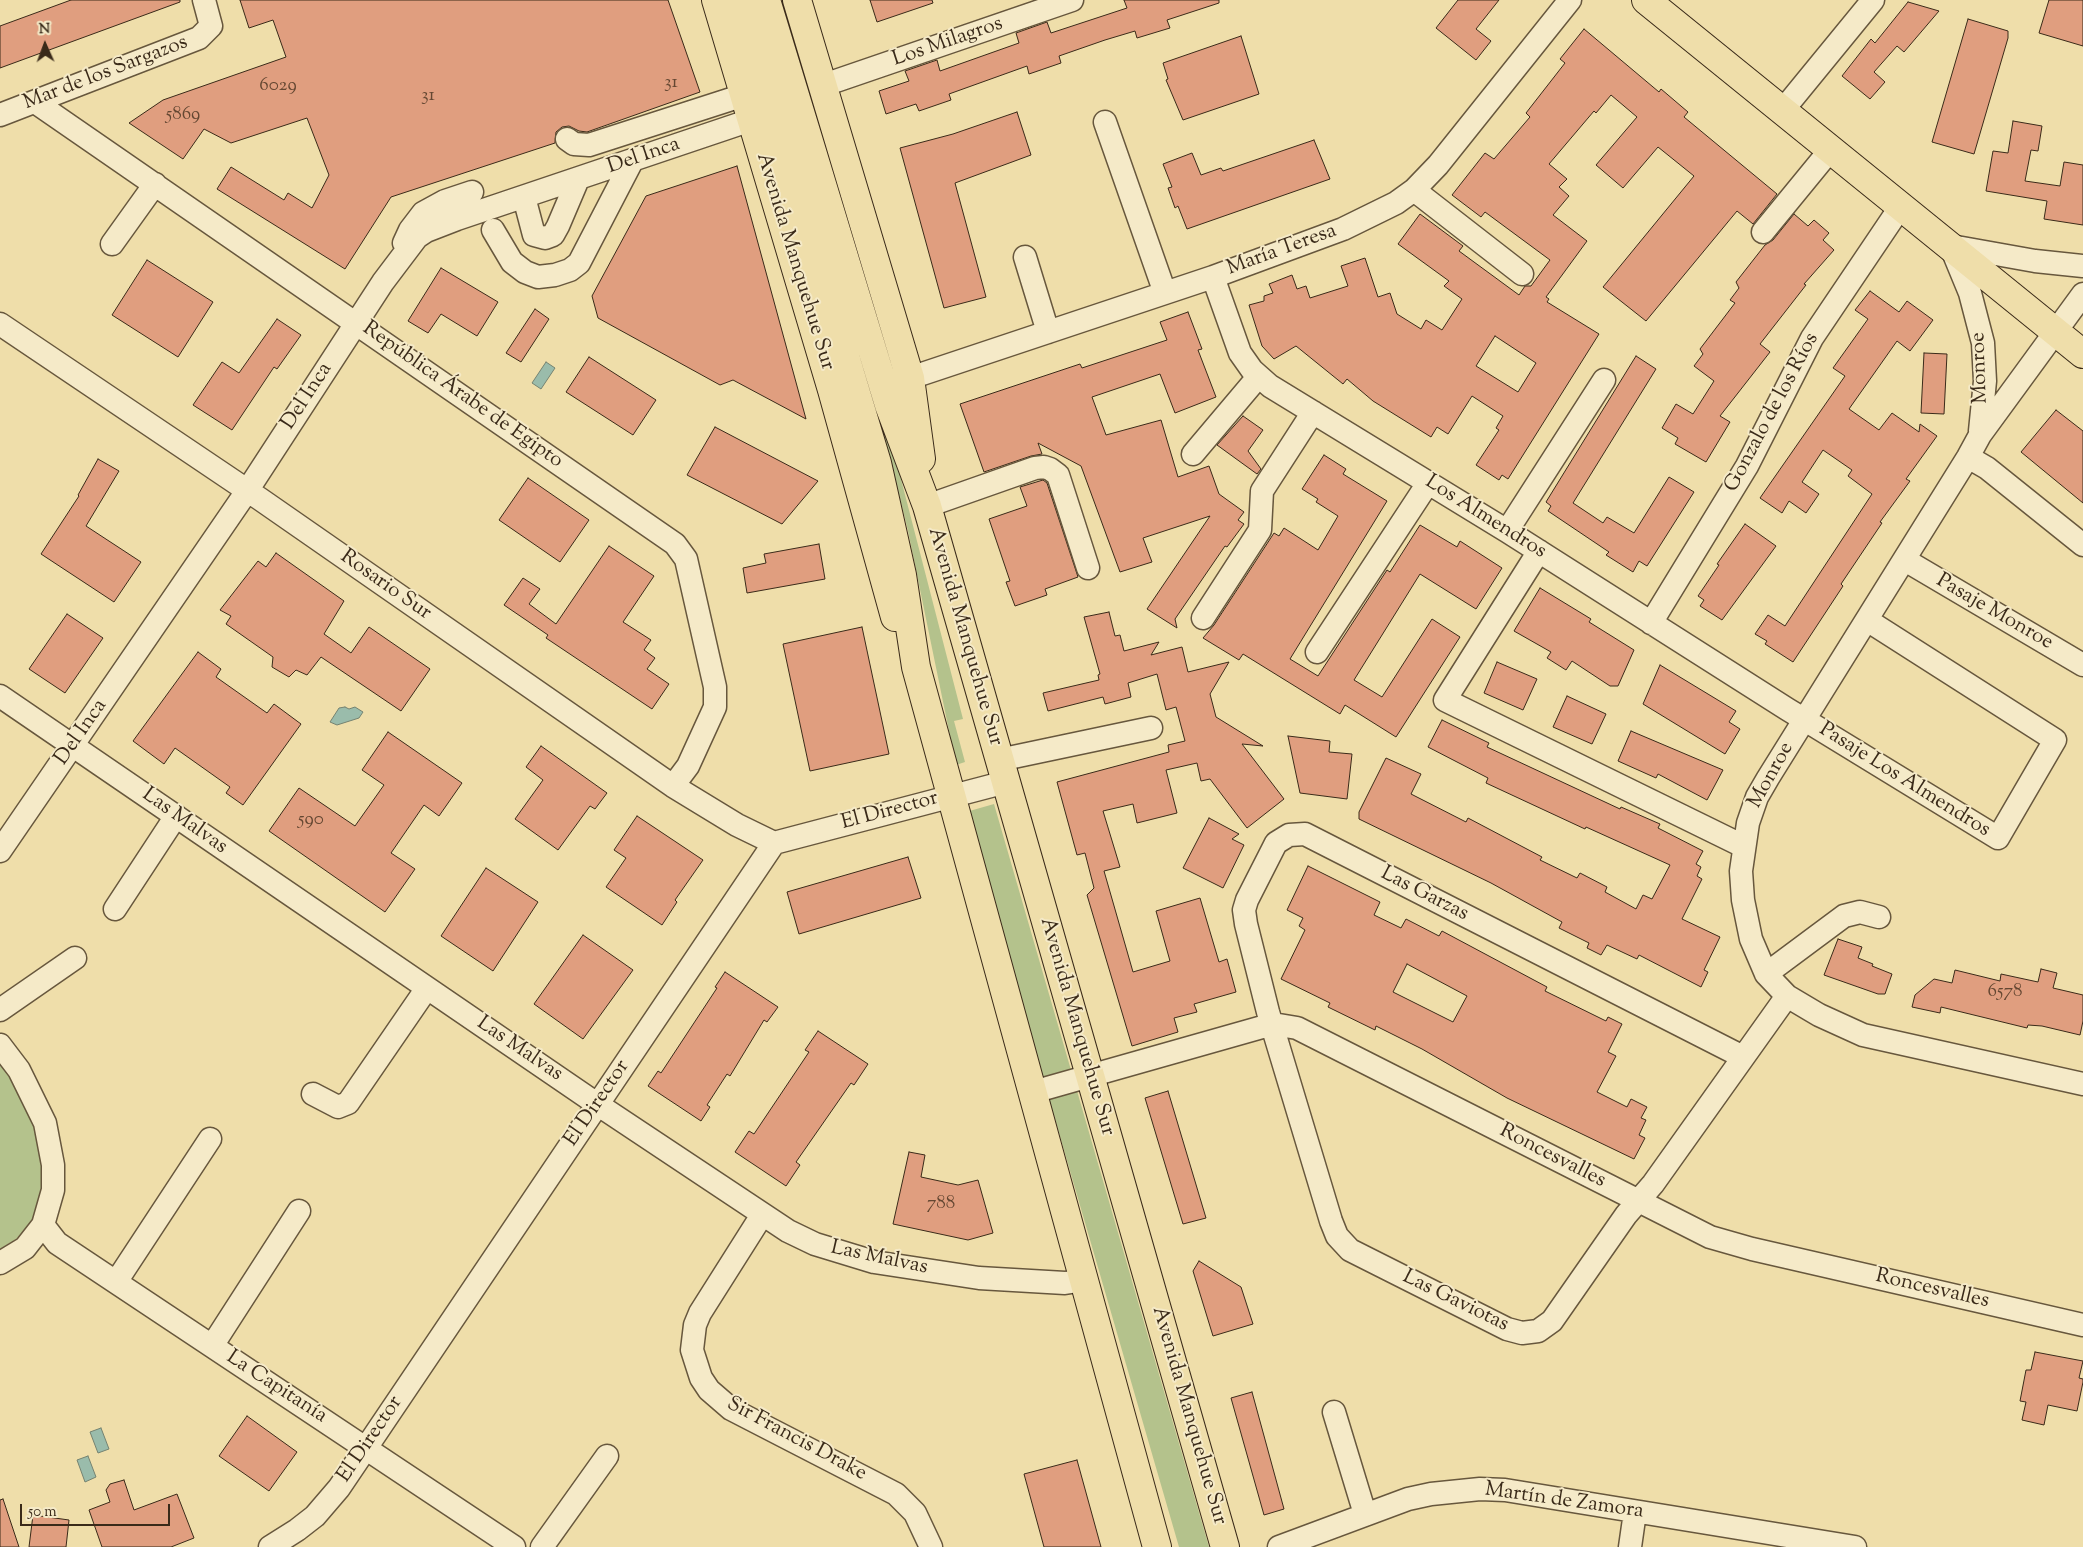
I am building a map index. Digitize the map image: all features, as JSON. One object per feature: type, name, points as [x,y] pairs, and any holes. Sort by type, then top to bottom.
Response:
[{"type":"main road","name":"Avenida Manquehue Sur","points":[[716,0],[832,390],[888,597],[916,667],[1158,1547]]},
{"type":"main road","name":"Avenida Manquehue Sur","points":[[738,0],[876,463],[902,575],[916,667]]},
{"type":"main road","name":"Avenida Manquehue Sur","points":[[766,0],[889,404],[927,506],[1225,1547]]},
{"type":"main road","name":"Avenida Manquehue Sur","points":[[797,0],[824,85],[910,378],[927,506]]},
{"type":"main road","points":[[1646,0],[2083,354]]},
{"type":"street","name":"Mar de los Sargazos","points":[[0,115],[199,38],[211,26],[204,0]]},
{"type":"street","name":"Los Milagros","points":[[824,85],[1072,0]]},
{"type":"street","name":"María Teresa","points":[[910,378],[1213,277],[1360,222],[1396,203],[1414,190],[1438,165],[1570,0]]},
{"type":"street","points":[[1783,110],[1873,0]]},
{"type":"street","name":"República Árabe de Egipto","points":[[35,102],[675,544],[686,559],[715,687],[715,708],[688,766],[673,786]]},
{"type":"street","points":[[568,148],[574,144],[589,145],[748,108]]},
{"type":"street","name":"Del Inca","points":[[0,851],[247,491],[383,282],[408,248],[426,231],[524,196],[632,161],[748,108]]},
{"type":"street","points":[[1105,122],[1165,293]]},
{"type":"street","points":[[1763,232],[1831,149]]},
{"type":"street","points":[[493,230],[512,262],[524,272],[538,276],[555,275],[570,270],[579,263],[632,161]]},
{"type":"street","points":[[524,196],[534,235],[545,238],[553,235],[578,179]]},
{"type":"street","points":[[112,244],[155,184]]},
{"type":"street","points":[[1414,190],[1522,274]]},
{"type":"street","points":[[383,282],[410,230],[423,213],[445,201],[472,192]]},
{"type":"street","name":"Gonzalo de los Ríos","points":[[1651,623],[1747,466],[1812,338],[1901,206]]},
{"type":"street","points":[[1951,246],[2035,261],[2083,266]]},
{"type":"street","name":"Monroe","points":[[1951,246],[1970,293],[1983,343],[1985,381],[1980,435]]},
{"type":"street","points":[[1025,257],[1048,332]]},
{"type":"street","name":"Los Almendros","points":[[1213,277],[1240,353],[1258,377],[1507,531],[1805,720]]},
{"type":"street","name":"Monroe","points":[[2083,294],[1980,435],[1905,560],[1757,797],[1748,823],[1743,846],[1741,885],[1751,940],[1766,974],[1787,996],[1819,1015],[1863,1035],[2083,1084]]},
{"type":"street","name":"Rosario Sur","points":[[0,324],[247,491],[673,786],[737,825],[774,843]]},
{"type":"street","points":[[1193,454],[1258,377]]},
{"type":"street","points":[[1507,531],[1604,380]]},
{"type":"street","points":[[1204,618],[1260,530],[1262,491],[1313,412]]},
{"type":"street","points":[[1968,457],[1987,468],[2083,545]]},
{"type":"street","points":[[927,506],[1035,468],[1044,467],[1050,469],[1058,475],[1088,568]]},
{"type":"street","points":[[1317,652],[1428,483]]},
{"type":"street","points":[[1539,552],[1445,700],[1743,846]]},
{"type":"street","name":"Pasaje Monroe","points":[[1905,560],[2083,665]]},
{"type":"street","name":"Pasaje Los Almendros","points":[[1805,720],[1998,838],[2055,740],[1867,620]]},
{"type":"street","name":"Las Malvas","points":[[0,696],[762,1216],[815,1244],[874,1262],[980,1278],[1065,1283],[1084,1280]]},
{"type":"street","name":"El Director","points":[[270,1547],[303,1539],[774,843],[952,796],[1003,771],[1151,728]]},
{"type":"street","points":[[115,909],[176,816]]},
{"type":"street","name":"Las Garzas","points":[[1272,1024],[1244,910],[1276,843],[1289,835],[1297,834],[1313,838],[1742,1057]]},
{"type":"street","points":[[1766,974],[1844,916],[1860,912],[1879,917]]},
{"type":"street","points":[[0,1010],[75,958]]},
{"type":"street","points":[[313,1094],[338,1107],[348,1103],[427,988]]},
{"type":"street","name":"Las Gaviotas","points":[[1272,1024],[1337,1236],[1350,1250],[1507,1329],[1529,1333],[1538,1331],[1552,1321],[1626,1215],[1653,1184],[1787,996]]},
{"type":"street","name":"Roncesvalles","points":[[1033,1092],[1272,1024],[1297,1028],[1710,1237],[1728,1244],[2083,1325]]},
{"type":"street","points":[[0,1045],[19,1070],[45,1123],[51,1144],[52,1190],[43,1225],[24,1248],[0,1263]]},
{"type":"street","points":[[116,1282],[210,1138]]},
{"type":"street","points":[[212,1346],[299,1211]]},
{"type":"street","name":"Sir Francis Drake","points":[[762,1216],[700,1313],[692,1338],[692,1350],[701,1378],[709,1390],[731,1408],[896,1494],[916,1513],[930,1547]]},
{"type":"street","name":"La Capitanía","points":[[43,1225],[57,1243],[514,1547]]},
{"type":"street","points":[[1334,1412],[1365,1514]]},
{"type":"street","points":[[542,1547],[607,1456]]},
{"type":"street","name":"Martín de Zamora","points":[[1279,1547],[1365,1514],[1416,1497],[1480,1489],[1505,1490],[1855,1547]]},
{"type":"street","points":[[1630,1547],[1635,1512]]},
{"type":"green space","points":[[888,429],[963,719],[954,721],[965,762],[956,765],[908,531],[883,430]]},
{"type":"green space","points":[[994,804],[1209,1547],[1179,1547],[966,812]]},
{"type":"green space","points":[[0,1058],[29,1106],[44,1155],[42,1188],[33,1221],[16,1239],[0,1249]]},
{"type":"shaded area","points":[[546,362],[555,368],[541,389],[532,383]]},
{"type":"shaded area","points":[[345,707],[349,709],[355,707],[363,712],[359,718],[337,725],[330,722],[339,708]]},
{"type":"shaded area","points":[[101,1428],[109,1449],[98,1453],[90,1432]]},
{"type":"shaded area","points":[[88,1456],[96,1477],[85,1482],[77,1460]]},
{"type":"building","points":[[71,0],[180,0],[180,2],[0,68],[0,26]]},
{"type":"building","points":[[240,0],[668,0],[700,92],[587,132],[579,131],[569,126],[562,127],[556,132],[555,143],[391,197],[345,269],[217,189],[231,167],[284,200],[288,193],[312,208],[329,175],[307,118],[231,143],[204,129],[183,159],[129,123],[163,100],[286,57],[273,20],[249,28]]},
{"type":"building","points":[[870,0],[932,0],[933,3],[877,22]]},
{"type":"building","points":[[1124,0],[1219,0],[1219,3],[1167,20],[1170,28],[1137,38],[1135,31],[1105,40],[1059,56],[1061,63],[1029,74],[1027,66],[949,94],[951,100],[919,111],[916,104],[886,114],[879,91],[909,81],[905,71],[937,60],[940,71],[1019,43],[1016,33],[1047,22],[1051,33],[1127,8]]},
{"type":"building","points":[[1458,0],[1499,0],[1476,29],[1491,41],[1476,60],[1436,28]]},
{"type":"building","points":[[2049,0],[2083,0],[2083,46],[2039,33]]},
{"type":"building","points":[[1908,2],[1939,11],[1904,52],[1897,46],[1874,72],[1885,82],[1870,99],[1842,76],[1871,39],[1875,43]]},
{"type":"building","points":[[1968,19],[2008,31],[2008,38],[1974,154],[1932,142]]},
{"type":"building","points":[[1584,29],[1659,92],[1661,89],[1688,112],[1684,117],[1777,194],[1753,224],[1737,211],[1646,321],[1603,287],[1694,176],[1658,147],[1623,188],[1596,165],[1637,117],[1611,95],[1596,113],[1594,111],[1549,164],[1567,179],[1559,187],[1569,196],[1553,215],[1587,241],[1546,297],[1549,299],[1547,302],[1599,334],[1508,479],[1502,475],[1499,480],[1476,465],[1499,430],[1496,428],[1503,416],[1472,396],[1448,434],[1437,427],[1431,437],[1373,401],[1347,379],[1343,384],[1296,346],[1274,359],[1262,346],[1249,305],[1264,301],[1264,296],[1273,293],[1269,284],[1292,275],[1297,289],[1306,286],[1310,298],[1348,286],[1341,266],[1365,258],[1378,297],[1390,293],[1397,314],[1421,329],[1426,320],[1442,330],[1462,299],[1444,286],[1449,281],[1398,244],[1420,214],[1463,246],[1459,251],[1519,295],[1525,286],[1531,286],[1550,260],[1485,212],[1481,217],[1452,195],[1485,153],[1494,159],[1530,117],[1526,113],[1565,63],[1560,59]],"holes":[[[1495,336],[1536,363],[1518,392],[1476,366]]]},
{"type":"building","points":[[1241,36],[1259,94],[1183,120],[1166,80],[1168,79],[1163,63]]},
{"type":"building","points":[[1017,112],[1031,155],[955,183],[986,297],[944,308],[900,148],[953,134]]},
{"type":"building","points":[[2013,121],[2042,126],[2038,151],[2031,150],[2025,181],[2060,186],[2064,162],[2083,165],[2083,225],[2044,219],[2047,201],[1986,191],[1993,151],[2008,153]]},
{"type":"building","points":[[1314,140],[1330,179],[1187,229],[1178,206],[1175,208],[1168,188],[1172,187],[1163,164],[1192,153],[1201,175],[1221,168],[1223,171]]},
{"type":"building","points":[[737,166],[806,419],[733,380],[720,385],[598,318],[592,296],[646,196]]},
{"type":"building","points":[[1794,214],[1808,226],[1814,220],[1829,233],[1823,240],[1834,250],[1804,284],[1806,285],[1760,344],[1770,352],[1720,416],[1730,422],[1706,462],[1675,444],[1678,438],[1662,428],[1676,404],[1693,414],[1714,381],[1694,366],[1703,354],[1700,349],[1735,303],[1730,300],[1739,288],[1736,282],[1765,245],[1773,240]]},
{"type":"building","points":[[147,260],[213,302],[178,357],[112,315]]},
{"type":"building","points":[[441,268],[498,302],[477,336],[441,314],[428,333],[408,321]]},
{"type":"building","points":[[1870,291],[1899,312],[1907,301],[1933,320],[1910,351],[1897,341],[1849,409],[1879,430],[1892,413],[1919,432],[1920,424],[1937,436],[1906,479],[1910,481],[1880,522],[1882,523],[1841,584],[1843,586],[1793,662],[1765,644],[1767,641],[1755,634],[1768,615],[1785,626],[1872,494],[1848,476],[1852,470],[1823,450],[1802,482],[1819,494],[1806,513],[1789,501],[1782,513],[1760,498],[1845,376],[1833,368],[1868,319],[1855,310]]},
{"type":"building","points":[[535,309],[549,319],[521,362],[506,353]]},
{"type":"building","points":[[1188,312],[1202,349],[1198,350],[1216,397],[1175,413],[1160,374],[1092,397],[1106,435],[1161,420],[1178,477],[1209,466],[1219,494],[1244,512],[1238,520],[1244,524],[1227,547],[1225,546],[1175,619],[1177,628],[1147,609],[1210,516],[1143,538],[1152,562],[1120,572],[1081,466],[1038,443],[1042,454],[984,472],[960,404],[1080,364],[1082,368],[1167,340],[1160,322]]},
{"type":"building","points":[[277,319],[301,335],[277,369],[274,367],[232,430],[193,405],[222,362],[239,373]]},
{"type":"building","points":[[1924,353],[1947,354],[1944,414],[1921,413]]},
{"type":"building","points":[[1636,356],[1656,369],[1573,503],[1603,523],[1607,517],[1634,533],[1669,477],[1694,492],[1647,566],[1639,561],[1633,572],[1606,555],[1609,552],[1548,511],[1551,506],[1546,502]]},
{"type":"building","points":[[589,357],[656,400],[633,435],[566,392]]},
{"type":"building","points":[[2056,410],[2083,431],[2083,503],[2021,452]]},
{"type":"building","points":[[1243,416],[1263,430],[1248,451],[1261,469],[1257,474],[1217,445]]},
{"type":"building","points":[[715,427],[818,481],[782,524],[687,475]]},
{"type":"building","points":[[1324,455],[1346,469],[1343,474],[1387,501],[1290,659],[1318,676],[1387,570],[1390,572],[1420,525],[1457,547],[1460,541],[1502,568],[1476,609],[1420,574],[1354,680],[1382,697],[1432,619],[1460,637],[1396,737],[1345,705],[1340,714],[1243,654],[1239,660],[1203,638],[1214,625],[1274,533],[1279,536],[1284,528],[1318,550],[1338,516],[1316,502],[1318,499],[1302,489]]},
{"type":"building","points":[[98,459],[119,471],[86,526],[141,562],[114,602],[41,554],[79,496]]},
{"type":"building","points":[[528,478],[589,520],[560,562],[499,520]]},
{"type":"building","points":[[1043,480],[1047,483],[1078,577],[1045,589],[1047,595],[1015,606],[1006,582],[1010,581],[989,519],[1027,506],[1020,487]]},
{"type":"building","points":[[1745,524],[1776,546],[1722,620],[1700,606],[1704,600],[1698,596],[1719,565],[1717,564]]},
{"type":"building","points":[[819,544],[825,579],[747,593],[743,568],[766,563],[764,554]]},
{"type":"building","points":[[609,546],[654,576],[623,622],[651,640],[644,650],[655,658],[647,669],[669,684],[652,709],[546,638],[548,635],[504,605],[523,578],[540,589],[529,604],[556,624]]},
{"type":"building","points":[[276,553],[344,601],[324,634],[351,653],[369,627],[430,669],[401,711],[321,657],[307,675],[296,670],[289,677],[272,667],[273,657],[226,624],[231,616],[220,610],[258,561],[266,567]]},
{"type":"building","points":[[1540,588],[1591,619],[1589,622],[1634,650],[1618,686],[1610,686],[1572,661],[1566,670],[1547,658],[1551,652],[1514,631]]},
{"type":"building","points":[[1109,612],[1115,636],[1120,635],[1124,651],[1159,642],[1151,655],[1182,647],[1188,672],[1229,662],[1210,694],[1216,717],[1263,746],[1242,744],[1284,799],[1247,828],[1210,779],[1201,781],[1197,763],[1166,770],[1177,813],[1137,823],[1133,804],[1103,811],[1120,867],[1104,871],[1133,972],[1170,961],[1156,911],[1200,898],[1219,962],[1227,959],[1236,992],[1194,1004],[1197,1012],[1174,1018],[1178,1032],[1132,1046],[1087,895],[1094,888],[1085,853],[1077,855],[1057,782],[1169,752],[1168,745],[1185,741],[1176,707],[1166,710],[1157,674],[1128,683],[1131,697],[1105,704],[1103,697],[1048,711],[1043,693],[1099,680],[1098,675],[1100,674],[1084,617]]},
{"type":"building","points":[[67,614],[103,638],[65,693],[29,669]]},
{"type":"building","points":[[862,627],[889,754],[810,771],[783,644]]},
{"type":"building","points":[[198,652],[221,669],[216,677],[267,713],[274,704],[301,724],[243,805],[226,793],[230,787],[175,748],[164,764],[133,741]]},
{"type":"building","points":[[1497,662],[1537,679],[1523,710],[1484,693]]},
{"type":"building","points":[[1660,665],[1736,711],[1729,722],[1740,729],[1725,754],[1643,704]]},
{"type":"building","points":[[1567,696],[1606,714],[1592,744],[1553,727]]},
{"type":"building","points":[[1442,720],[1489,743],[1487,747],[1620,809],[1621,807],[1660,824],[1658,828],[1703,851],[1696,864],[1701,867],[1697,876],[1702,879],[1682,919],[1720,937],[1704,970],[1708,972],[1701,987],[1639,955],[1637,959],[1607,945],[1601,955],[1587,948],[1589,943],[1559,928],[1562,922],[1491,883],[1359,819],[1359,812],[1386,758],[1421,774],[1411,794],[1466,822],[1468,818],[1542,857],[1540,860],[1577,878],[1580,873],[1607,887],[1605,892],[1636,909],[1643,895],[1652,899],[1670,865],[1586,827],[1585,829],[1486,783],[1488,778],[1428,747]]},
{"type":"building","points":[[1631,731],[1723,770],[1707,800],[1658,774],[1656,778],[1618,761]]},
{"type":"building","points":[[388,732],[462,783],[439,816],[424,805],[391,853],[415,869],[385,912],[269,831],[299,788],[355,826],[384,785],[362,770]]},
{"type":"building","points":[[1288,736],[1330,741],[1329,752],[1352,754],[1347,799],[1300,793]]},
{"type":"building","points":[[541,746],[607,793],[595,809],[590,806],[558,850],[515,819],[543,780],[526,767]]},
{"type":"building","points":[[637,816],[703,860],[675,900],[677,902],[662,925],[606,887],[626,858],[614,850]]},
{"type":"building","points":[[1209,818],[1239,834],[1232,839],[1244,845],[1223,888],[1183,868]]},
{"type":"building","points":[[908,857],[921,898],[799,934],[787,892]]},
{"type":"building","points":[[1308,866],[1380,902],[1374,915],[1401,928],[1406,919],[1439,936],[1442,931],[1547,987],[1545,991],[1606,1021],[1608,1017],[1622,1024],[1608,1052],[1616,1056],[1597,1092],[1627,1107],[1631,1099],[1647,1107],[1641,1118],[1646,1120],[1639,1135],[1645,1138],[1634,1159],[1507,1098],[1422,1049],[1376,1026],[1375,1030],[1328,1007],[1330,1003],[1281,979],[1305,930],[1299,926],[1303,918],[1287,910]],"holes":[[[1407,964],[1467,996],[1453,1022],[1393,992]]]},
{"type":"building","points":[[486,868],[538,902],[493,971],[441,936]]},
{"type":"building","points":[[583,935],[633,970],[583,1039],[534,1004]]},
{"type":"building","points":[[1838,939],[1862,947],[1858,958],[1892,974],[1885,994],[1878,994],[1824,975]]},
{"type":"building","points":[[2041,969],[2057,973],[2053,988],[2083,995],[2083,1021],[2080,1035],[2042,1026],[2028,1025],[2027,1028],[1941,1007],[1940,1013],[1912,1007],[1915,995],[1934,979],[1952,983],[1955,970],[2000,981],[2001,974],[2038,982]]},
{"type":"building","points":[[725,972],[778,1007],[767,1022],[764,1020],[730,1076],[727,1074],[707,1105],[710,1107],[701,1121],[648,1086],[658,1071],[661,1073],[717,988],[715,987]]},
{"type":"building","points":[[818,1031],[868,1064],[854,1085],[851,1083],[796,1162],[800,1165],[786,1186],[735,1152],[749,1131],[754,1134],[809,1052],[805,1050]]},
{"type":"building","points":[[1168,1091],[1206,1218],[1183,1224],[1145,1098]]},
{"type":"building","points":[[909,1152],[925,1155],[921,1177],[958,1185],[978,1180],[993,1233],[968,1240],[893,1224]]},
{"type":"building","points":[[1199,1261],[1241,1287],[1253,1324],[1213,1336],[1193,1271]]},
{"type":"building","points":[[2035,1352],[2083,1361],[2079,1378],[2083,1379],[2083,1382],[2077,1411],[2048,1405],[2044,1425],[2022,1420],[2026,1402],[2020,1401],[2026,1370],[2031,1370]]},
{"type":"building","points":[[1252,1392],[1284,1509],[1264,1515],[1231,1398]]},
{"type":"building","points":[[247,1416],[297,1452],[269,1491],[219,1456]]},
{"type":"building","points":[[1077,1460],[1101,1547],[1044,1547],[1024,1474]]},
{"type":"building","points":[[124,1480],[134,1510],[177,1494],[194,1538],[171,1547],[102,1547],[89,1510],[110,1502],[106,1490],[110,1484]]},
{"type":"building","points":[[3,1499],[19,1547],[0,1547],[0,1500]]},
{"type":"building","points":[[33,1515],[69,1520],[66,1547],[29,1547]]}]
